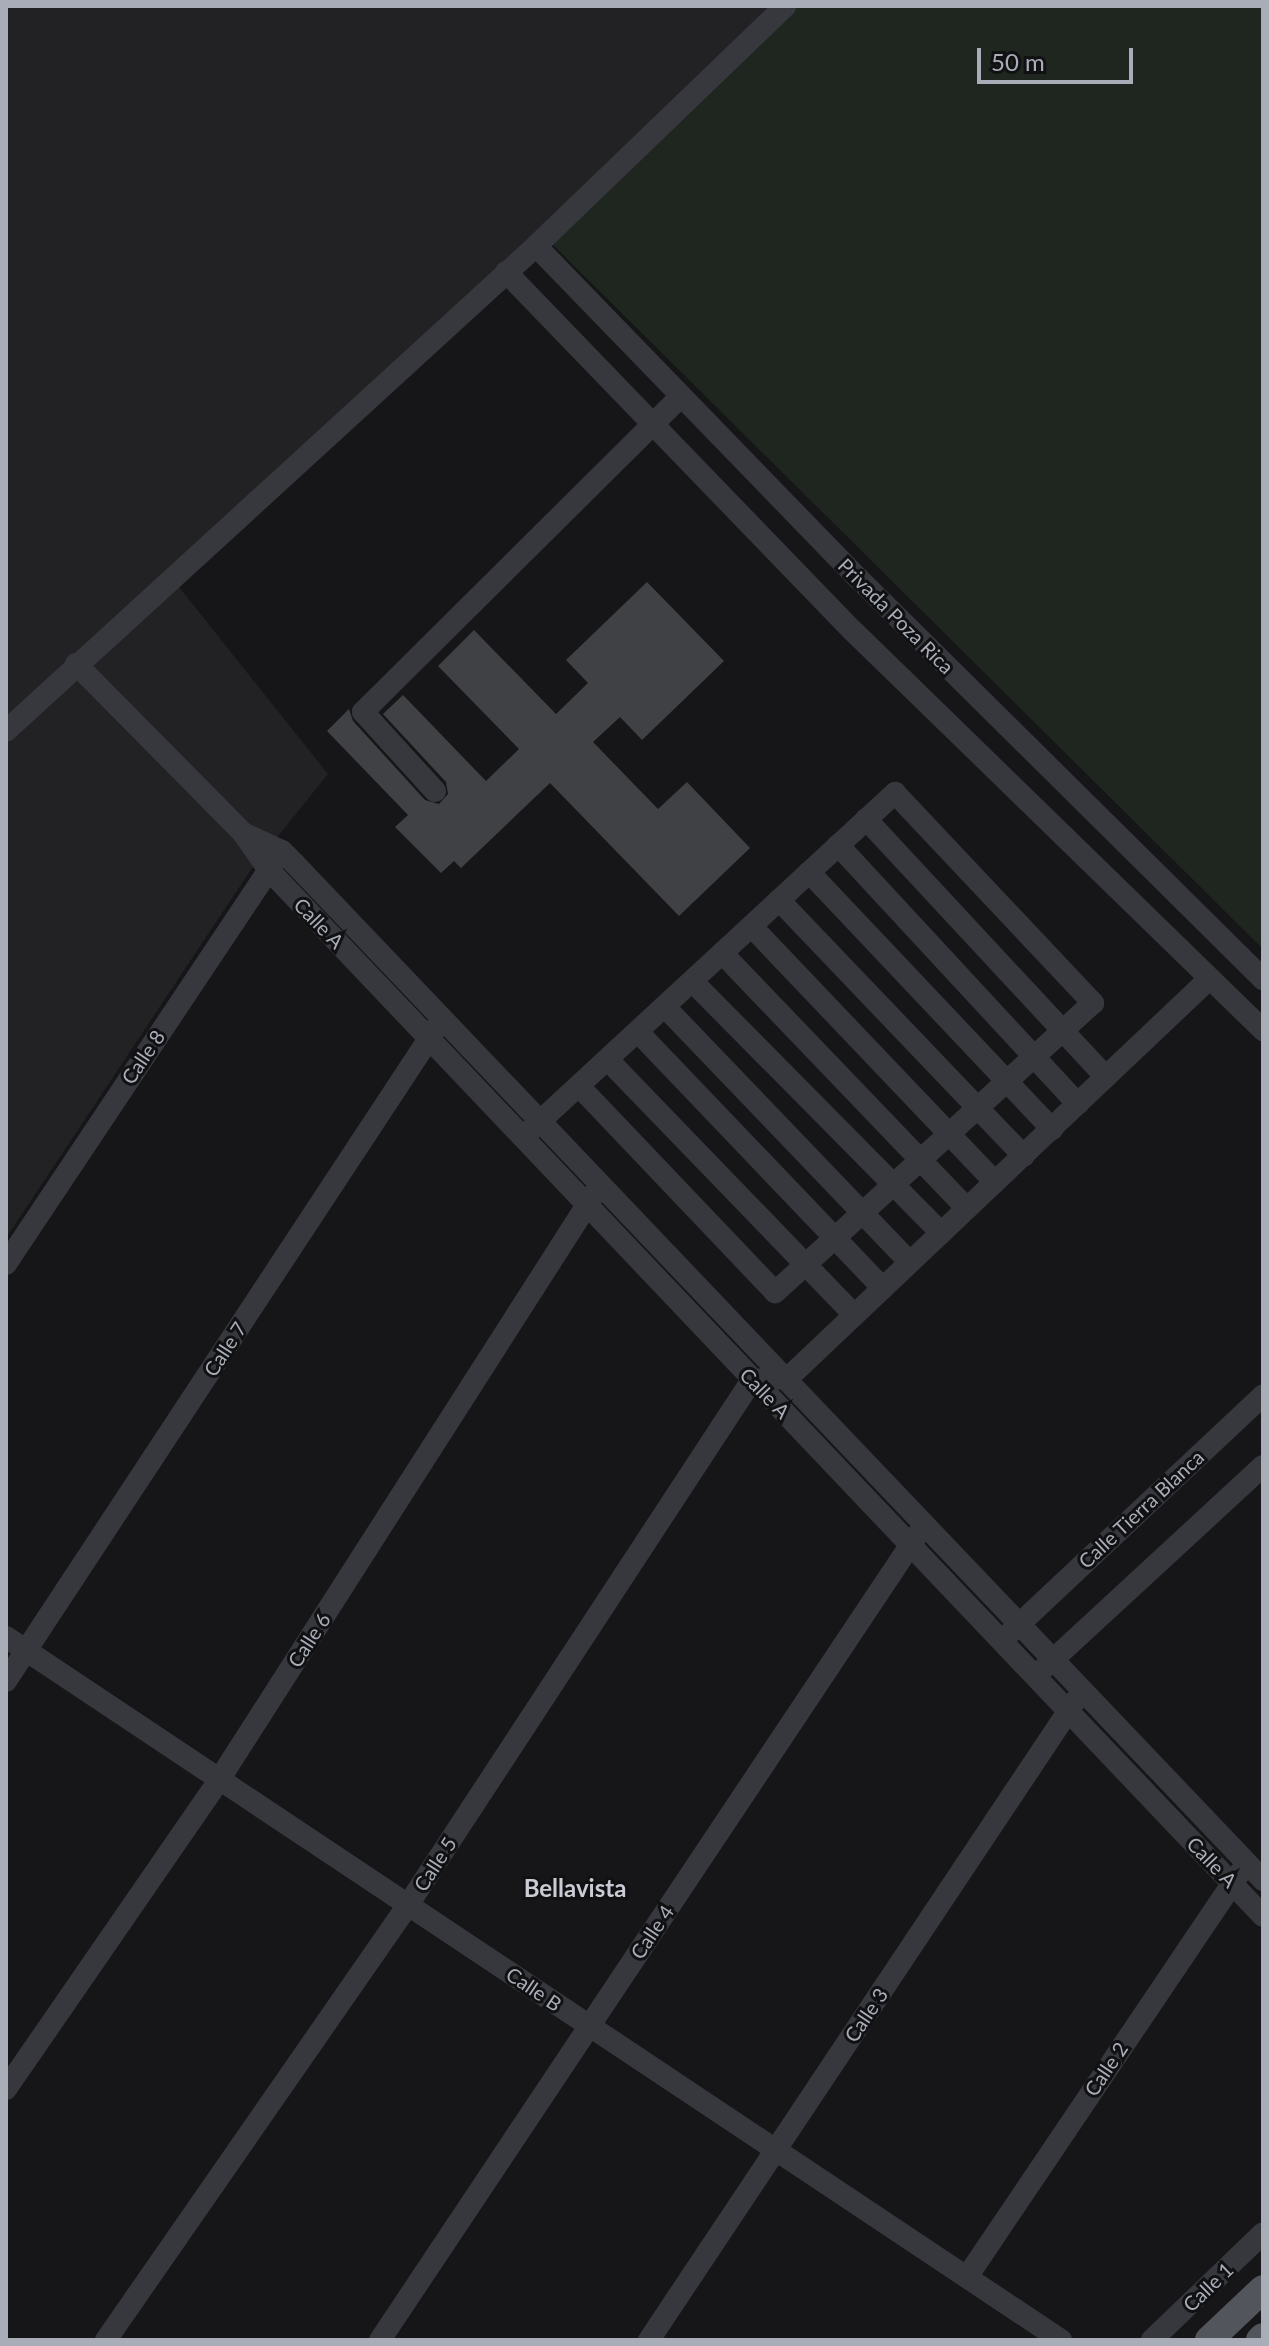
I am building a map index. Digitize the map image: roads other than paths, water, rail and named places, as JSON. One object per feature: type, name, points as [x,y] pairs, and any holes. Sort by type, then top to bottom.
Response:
[{"type":"main road","points":[[1209,2340],[1263,2289]]},
{"type":"street","points":[[6,731],[536,246],[785,6]]},
{"type":"street","name":"Privada Poza Rica","points":[[536,246],[681,396],[1263,979]]},
{"type":"street","points":[[506,272],[852,630],[1263,1030]]},
{"type":"street","points":[[435,791],[363,712],[681,396]]},
{"type":"street","points":[[76,664],[243,833],[282,851]]},
{"type":"street","points":[[523,1137],[581,1088],[895,793],[1093,1003],[775,1292],[581,1088]]},
{"type":"street","points":[[866,819],[1106,1077]]},
{"type":"street","name":"Calle A","points":[[243,833],[268,869],[1263,1916]]},
{"type":"street","points":[[838,845],[1078,1104]]},
{"type":"street","name":"Calle A","points":[[282,851],[788,1378],[1263,1880]]},
{"type":"street","name":"Calle 8","points":[[6,1264],[282,851]]},
{"type":"street","points":[[809,872],[1052,1129]]},
{"type":"street","points":[[779,900],[1024,1156]]},
{"type":"street","points":[[752,927],[995,1182]]},
{"type":"street","points":[[723,954],[967,1208]]},
{"type":"street","points":[[752,1380],[788,1378],[1209,979]]},
{"type":"street","points":[[693,982],[941,1233]]},
{"type":"street","points":[[666,1008],[910,1262]]},
{"type":"street","name":"Calle 7","points":[[6,1681],[443,1017]]},
{"type":"street","points":[[639,1033],[883,1288]]},
{"type":"street","points":[[609,1061],[854,1315]]},
{"type":"street","name":"Calle 6","points":[[6,2089],[219,1780],[601,1183]]},
{"type":"street","name":"Calle 5","points":[[106,2340],[408,1905],[752,1380]]},
{"type":"street","name":"Calle Tierra Blanca","points":[[1001,1642],[1263,1395]]},
{"type":"street","points":[[1034,1676],[1263,1466]]},
{"type":"street","name":"Calle 4","points":[[380,2340],[925,1524]]},
{"type":"street","name":"Calle B","points":[[6,1637],[1061,2340]]},
{"type":"street","name":"Calle 3","points":[[649,2340],[1083,1691]]},
{"type":"street","name":"Calle 2","points":[[967,2277],[1246,1862]]},
{"type":"street","name":"Calle 1","points":[[1152,2340],[1263,2233]]},
{"type":"district","name":"Bellavista","points":[[575,1888]]}]
